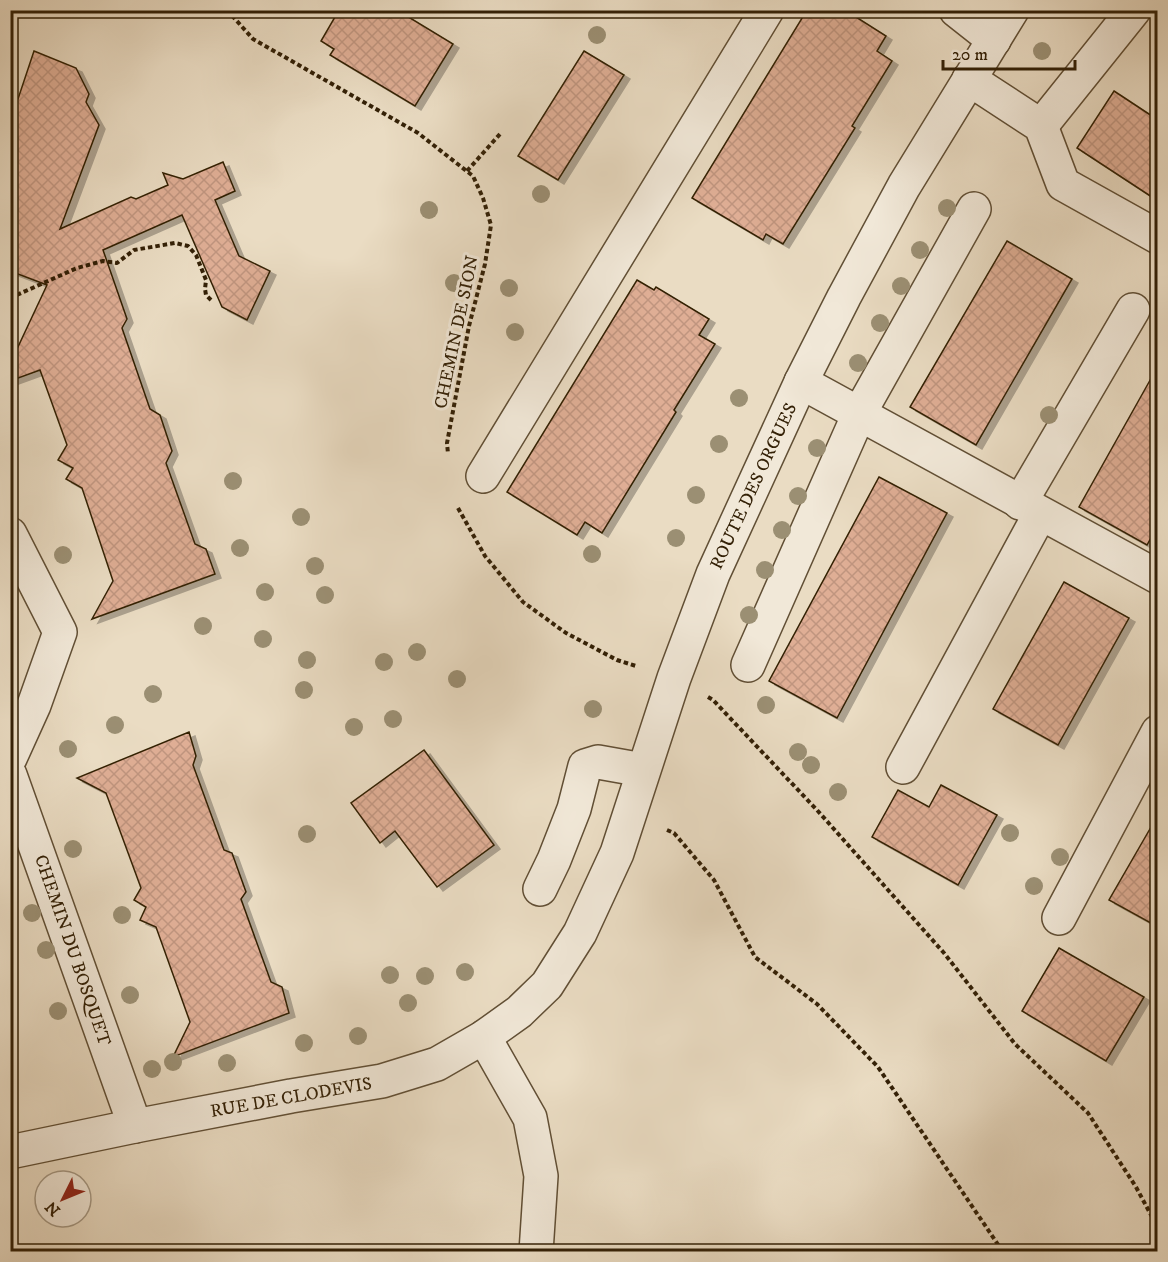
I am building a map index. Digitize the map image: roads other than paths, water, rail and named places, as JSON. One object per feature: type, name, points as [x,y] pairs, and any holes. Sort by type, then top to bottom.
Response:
[{"type":"street","points":[[483,476],[767,10]]},
{"type":"street","points":[[956,10],[994,40]]},
{"type":"street","name":"ROUTE DES ORGUES","points":[[547,985],[580,933],[617,853],[674,678],[713,574],[801,382],[904,186],[1012,10]]},
{"type":"street","points":[[1041,126],[1134,10]]},
{"type":"street","points":[[969,79],[1041,126],[1063,184],[1158,237]]},
{"type":"street","points":[[748,665],[859,414],[974,209]]},
{"type":"street","points":[[903,767],[1030,508],[1133,310]]},
{"type":"street","points":[[801,382],[1158,577]]},
{"type":"street","points":[[10,534],[60,632],[34,705],[10,758]]},
{"type":"street","points":[[1059,918],[1158,732]]},
{"type":"street","points":[[540,889],[574,809],[585,766],[598,762],[643,770]]},
{"type":"street","name":"CHEMIN DU BOSQUET","points":[[10,775],[135,1126]]},
{"type":"street","name":"RUE DE CLODEVIS","points":[[10,1152],[291,1096],[382,1082],[437,1064],[484,1037],[519,1012],[547,985]]},
{"type":"street","points":[[484,1037],[530,1118],[540,1176],[536,1251]]}]
